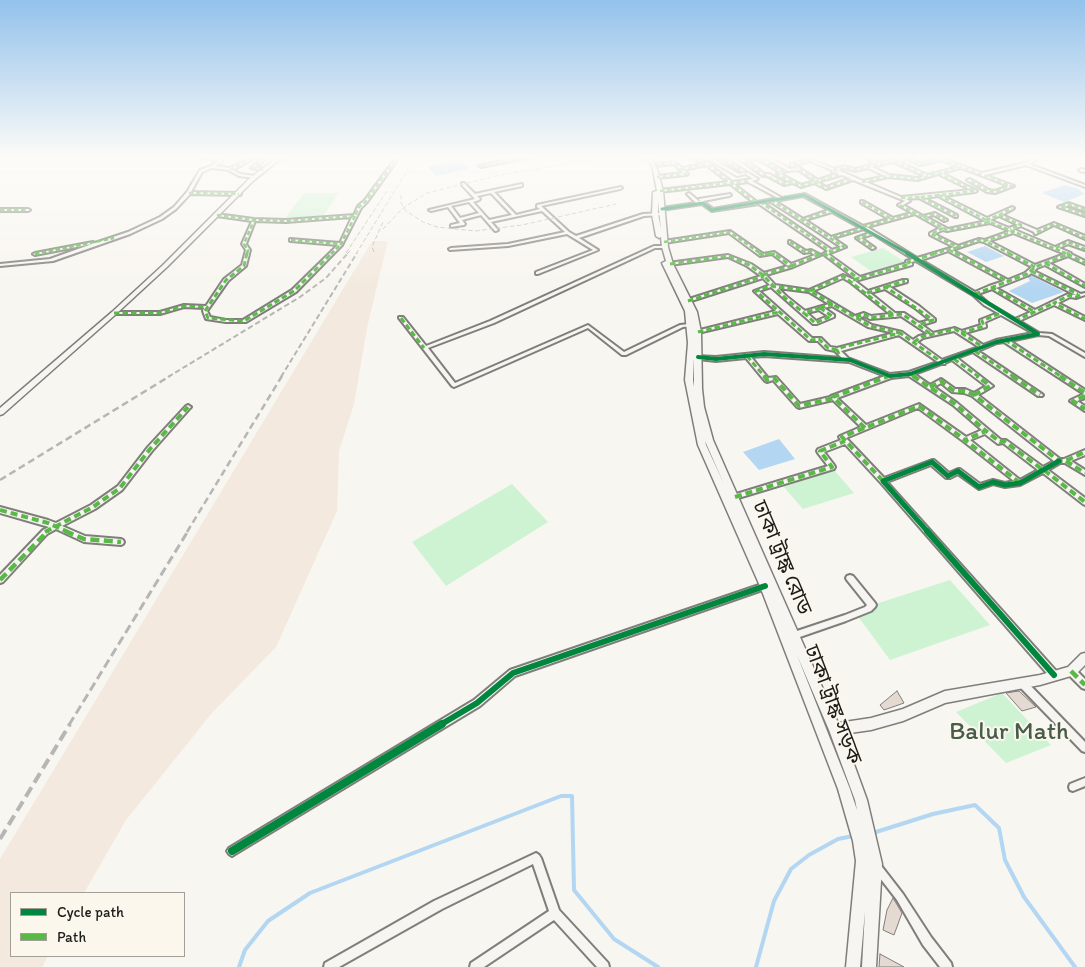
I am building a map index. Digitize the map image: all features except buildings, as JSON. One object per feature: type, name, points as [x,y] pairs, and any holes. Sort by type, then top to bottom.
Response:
[{"type":"main road","points":[[0,412],[114,313],[231,201]]},
{"type":"main road","name":"ঢাকা ট্রাঙ্ক রোড","points":[[656,201],[655,214],[662,244],[688,301],[698,332],[700,407],[709,440],[835,729],[861,800],[875,864],[869,967]]},
{"type":"main road","name":"ঢাকা ট্রাঙ্ক রোড","points":[[661,201],[662,244]]},
{"type":"main road","name":"ঢাকা ট্রাঙ্ক সড়ক","points":[[662,244],[669,277],[688,311],[692,343],[689,380],[702,445],[766,586],[844,789],[860,841],[863,861],[853,967]]},
{"type":"main road","points":[[835,729],[872,724],[945,697],[1022,683],[1071,671],[1085,658]]},
{"type":"street","points":[[0,265],[51,260],[114,238],[162,218],[180,201]]},
{"type":"street","points":[[330,218],[359,207],[366,201]]},
{"type":"street","points":[[431,210],[469,201]]},
{"type":"street","points":[[470,201],[496,230]]},
{"type":"street","points":[[501,201],[515,216]]},
{"type":"street","points":[[538,273],[596,250],[568,233],[538,206],[560,201]]},
{"type":"street","points":[[698,201],[712,210],[764,201]]},
{"type":"street","points":[[773,201],[833,237],[845,248],[825,254],[859,279]]},
{"type":"street","points":[[813,201],[864,227],[975,294],[986,304],[1038,334]]},
{"type":"street","points":[[908,201],[900,205],[942,228],[954,229],[988,221],[1012,208]]},
{"type":"street","points":[[928,201],[956,216]]},
{"type":"street","points":[[950,201],[988,221],[1056,248],[1085,263]]},
{"type":"street","points":[[758,202],[832,252]]},
{"type":"street","points":[[862,202],[892,219]]},
{"type":"street","points":[[575,238],[635,218],[701,204]]},
{"type":"street","points":[[1085,210],[1069,204],[1060,207],[1085,215]]},
{"type":"street","points":[[449,206],[463,224],[452,226]]},
{"type":"street","points":[[254,220],[244,244],[248,250],[244,266],[226,280],[205,311],[208,318],[244,321],[294,291],[341,244],[359,207]]},
{"type":"street","points":[[0,210],[28,210]]},
{"type":"street","points":[[488,221],[542,210]]},
{"type":"street","points":[[802,220],[830,211]]},
{"type":"street","points":[[833,237],[915,213]]},
{"type":"street","points":[[459,219],[482,214]]},
{"type":"street","points":[[923,217],[934,214],[945,220]]},
{"type":"street","points":[[216,215],[254,220],[355,216]]},
{"type":"street","points":[[999,215],[1037,232]]},
{"type":"street","points":[[1028,237],[1054,224],[1085,238]]},
{"type":"street","points":[[984,241],[1021,225]]},
{"type":"street","points":[[942,228],[931,234],[958,247]]},
{"type":"street","points":[[424,348],[492,322],[662,244],[730,232],[762,255],[773,253],[791,266]]},
{"type":"street","points":[[450,249],[508,245],[568,233]]},
{"type":"street","points":[[873,233],[858,238],[873,248]]},
{"type":"street","points":[[35,254],[114,238]]},
{"type":"street","points":[[290,240],[341,244]]},
{"type":"street","points":[[852,281],[910,264],[908,262],[979,240],[1081,295],[1085,300]]},
{"type":"street","points":[[688,301],[819,255],[810,251],[805,252],[790,242]]},
{"type":"street","points":[[1056,248],[1068,242],[1085,249]]},
{"type":"street","points":[[975,294],[1045,263],[1085,249]]},
{"type":"street","points":[[949,250],[1007,281]]},
{"type":"street","points":[[670,264],[728,256],[749,265],[764,275],[815,323],[832,316],[820,308]]},
{"type":"street","points":[[1045,263],[1085,286]]},
{"type":"street","points":[[810,291],[843,276],[868,293],[895,316]]},
{"type":"street","points":[[868,293],[905,281]]},
{"type":"street","points":[[900,333],[837,350],[828,348],[819,339],[811,340],[756,291],[775,287],[810,291],[870,326],[900,333],[943,363]]},
{"type":"street","points":[[886,287],[934,320],[918,325]]},
{"type":"street","points":[[991,287],[1035,312]]},
{"type":"street","points":[[1016,321],[1070,295],[1081,295]]},
{"type":"street","points":[[1054,303],[1084,318]]},
{"type":"street","points":[[804,313],[833,304]]},
{"type":"street","points":[[114,313],[160,313],[184,306],[208,307]]},
{"type":"street","points":[[915,306],[898,312],[931,334]]},
{"type":"street","points":[[698,332],[779,312]]},
{"type":"street","points":[[961,333],[984,326],[982,322],[1001,313]]},
{"type":"street","points":[[856,317],[864,314],[870,318],[902,314]]},
{"type":"street","points":[[401,318],[454,385],[588,326],[624,354],[682,326],[690,325]]},
{"type":"street","points":[[914,342],[921,337],[955,329],[983,347]]},
{"type":"street","points":[[747,356],[767,380],[774,378],[799,406],[834,398],[858,386],[890,376],[910,374],[1005,340],[1038,334],[1050,336],[1085,355]]},
{"type":"street","points":[[1005,340],[1085,394],[1073,401],[1085,409]]},
{"type":"street","points":[[837,350],[847,360]]},
{"type":"street","points":[[975,351],[1040,395]]},
{"type":"street","points":[[698,357],[716,359],[785,355],[847,360],[890,376]]},
{"type":"street","points":[[954,359],[990,386],[974,395]]},
{"type":"street","points":[[910,374],[955,404],[1000,442],[1004,441],[1085,502]]},
{"type":"street","points":[[930,387],[941,382],[954,391],[974,395],[1063,461],[1085,473]]},
{"type":"street","points":[[834,398],[865,428]]},
{"type":"street","points":[[1020,483],[919,406],[842,437],[1054,675]]},
{"type":"street","points":[[0,580],[45,532],[93,507],[120,488],[150,449],[188,407]]},
{"type":"street","points":[[965,440],[986,431]]},
{"type":"street","points":[[734,497],[832,467],[820,452],[845,441]]},
{"type":"street","points":[[883,481],[932,462],[948,476],[958,471],[979,487],[993,482],[1005,485],[1020,483],[1085,452]]},
{"type":"street","points":[[0,510],[56,526],[84,539],[121,542]]},
{"type":"street","points":[[850,578],[872,605]]},
{"type":"street","points":[[232,851],[477,703],[513,673],[766,586]]},
{"type":"street","points":[[856,586],[872,605]]},
{"type":"street","points":[[794,635],[846,618],[872,605]]},
{"type":"street","points":[[1071,671],[1085,685]]},
{"type":"street","points":[[1022,683],[1085,748]]},
{"type":"street","points":[[1073,787],[1085,782]]},
{"type":"street","points":[[329,967],[438,906],[536,858],[555,913],[604,967]]},
{"type":"street","points":[[875,864],[900,898],[926,941],[947,967]]},
{"type":"street","points":[[475,967],[555,913]]},
{"type":"shaded area","points":[[372,241],[388,241],[368,323],[354,404],[339,451],[337,511],[276,647],[212,713],[126,820],[85,892],[10,892],[10,957],[47,957],[42,967],[0,967],[0,859]]},
{"type":"green space","points":[[298,201],[333,201],[323,216],[285,218]]},
{"type":"green space","points":[[883,248],[908,264],[875,274],[851,257]]},
{"type":"green space","points":[[834,470],[854,493],[803,509],[782,485]]},
{"type":"green space","points":[[512,484],[548,522],[446,586],[412,542]]},
{"type":"green space","points":[[950,580],[990,625],[890,660],[854,611]]},
{"type":"green space","name":"Balur Math","points":[[1002,693],[1051,745],[1006,763],[956,712]]},
{"type":"water","points":[[985,246],[1004,256],[986,262],[967,252]]},
{"type":"water","points":[[1031,275],[1064,292],[1032,303],[1009,291],[1030,281],[1027,276]]},
{"type":"water","points":[[779,439],[795,459],[759,470],[743,452]]},
{"type":"waterway","points":[[239,967],[245,950],[268,921],[310,893],[561,796],[572,796],[574,890],[614,939],[658,967]]},
{"type":"waterway","points":[[876,832],[933,814],[975,805],[999,828],[1005,860],[1024,897],[1075,967]]},
{"type":"waterway","points":[[756,967],[774,901],[791,869],[809,855],[838,839],[853,836]]},
{"type":"railway","points":[[346,253],[380,201]]},
{"type":"railway","points":[[356,254],[388,201]]},
{"type":"railway","points":[[401,201],[404,207]]},
{"type":"railway","points":[[404,207],[414,201]]},
{"type":"railway","points":[[404,207],[423,222],[437,227],[475,231],[522,225],[616,204]]},
{"type":"railway","points":[[383,229],[404,207]]},
{"type":"railway","points":[[374,252],[372,247],[383,222]]},
{"type":"railway","points":[[348,253],[352,249]]},
{"type":"railway","points":[[168,377],[300,297],[326,278],[348,253]]},
{"type":"railway","points":[[281,377],[357,253]]},
{"type":"railway","points":[[0,480],[170,376]]},
{"type":"railway","points":[[187,532],[282,376]]},
{"type":"railway","points":[[69,725],[188,531]]},
{"type":"railway","points":[[0,839],[70,724]]},
{"type":"marked path","points":[[341,244],[294,291],[244,321],[208,318],[205,311],[226,280],[244,266],[248,250],[244,244],[254,220],[286,221],[355,216],[359,207],[366,201]]},
{"type":"marked path","points":[[773,201],[844,247],[825,254],[859,279]]},
{"type":"marked path","points":[[928,201],[956,216]]},
{"type":"marked path","points":[[951,201],[990,222]]},
{"type":"marked path","points":[[760,202],[832,252]]},
{"type":"marked path","points":[[862,202],[892,219]]},
{"type":"marked path","points":[[1085,210],[1069,204],[1060,207],[1085,215]]},
{"type":"marked path","points":[[900,205],[947,230],[990,222],[1069,254],[1035,267],[1027,274],[975,294]]},
{"type":"marked path","points":[[999,215],[1012,208]]},
{"type":"marked path","points":[[0,210],[28,210]]},
{"type":"marked path","points":[[802,220],[830,211]]},
{"type":"marked path","points":[[863,227],[915,213]]},
{"type":"marked path","points":[[923,217],[934,214],[945,220]]},
{"type":"marked path","points":[[217,215],[254,220]]},
{"type":"marked path","points":[[986,220],[999,215],[1021,225],[1010,229]]},
{"type":"marked path","points":[[291,240],[341,244],[355,216]]},
{"type":"marked path","points":[[1037,232],[1054,224],[1085,238]]},
{"type":"marked path","points":[[833,237],[865,228]]},
{"type":"marked path","points":[[943,228],[931,234],[958,247],[979,240],[985,241]]},
{"type":"marked path","points":[[1015,231],[985,241],[1035,267]]},
{"type":"marked path","points":[[664,242],[730,232],[762,255],[773,253],[791,266],[763,275]]},
{"type":"marked path","points":[[873,233],[858,238],[873,248]]},
{"type":"marked path","points":[[35,254],[114,238]]},
{"type":"marked path","points":[[790,242],[805,252],[810,251],[819,255],[791,266]]},
{"type":"marked path","points":[[1056,248],[1068,242],[1085,249]]},
{"type":"marked path","points":[[853,280],[910,264],[908,262],[958,247]]},
{"type":"marked path","points":[[949,250],[1007,281]]},
{"type":"marked path","points":[[1067,254],[1085,263]]},
{"type":"marked path","points":[[670,264],[728,256],[749,265],[763,275],[784,297],[804,313]]},
{"type":"marked path","points":[[1045,263],[1085,286]]},
{"type":"marked path","points":[[1031,271],[1078,294]]},
{"type":"marked path","points":[[688,301],[764,276]]},
{"type":"marked path","points":[[810,291],[843,276],[852,281],[895,316]]},
{"type":"marked path","points":[[886,287],[905,281]]},
{"type":"marked path","points":[[837,350],[828,348],[819,339],[811,340],[756,291],[771,286],[810,291],[870,326],[900,333]]},
{"type":"marked path","points":[[867,293],[886,287],[933,320],[918,325]]},
{"type":"marked path","points":[[991,287],[1035,312]]},
{"type":"marked path","points":[[1080,295],[1076,297],[1070,295],[1054,303],[1085,319]]},
{"type":"marked path","points":[[1015,321],[1054,303]]},
{"type":"marked path","points":[[820,308],[832,316],[815,323],[804,313],[820,308],[833,304]]},
{"type":"marked path","points":[[114,313],[160,313],[184,306],[208,307]]},
{"type":"marked path","points":[[698,332],[779,312]]},
{"type":"marked path","points":[[961,333],[984,326],[982,321],[1001,313]]},
{"type":"marked path","points":[[856,317],[864,314],[870,318],[902,314],[931,334]]},
{"type":"marked path","points":[[401,318],[424,348]]},
{"type":"marked path","points":[[914,342],[921,337],[955,329],[983,347]]},
{"type":"marked path","points":[[839,354],[837,350],[843,347],[900,333],[943,363]]},
{"type":"marked path","points":[[1005,340],[1085,393]]},
{"type":"marked path","points":[[975,351],[1040,395]]},
{"type":"marked path","points":[[747,356],[767,380],[774,378],[799,406],[834,398]]},
{"type":"marked path","points":[[954,359],[990,386],[974,395]]},
{"type":"marked path","points":[[910,374],[955,404],[986,431]]},
{"type":"marked path","points":[[865,428],[833,397],[890,376]]},
{"type":"marked path","points":[[930,387],[941,381],[954,391],[965,391],[974,395],[1059,461],[1065,461],[1085,452]]},
{"type":"marked path","points":[[1085,396],[1073,401],[1085,409]]},
{"type":"marked path","points":[[883,481],[842,437],[919,406],[965,440]]},
{"type":"marked path","points":[[0,580],[45,532],[93,507],[120,488],[150,449],[188,407]]},
{"type":"marked path","points":[[1020,483],[965,440],[986,431],[1000,442],[1004,441],[1043,470]]},
{"type":"marked path","points":[[735,497],[832,467],[820,451],[845,441]]},
{"type":"marked path","points":[[1066,461],[1085,473]]},
{"type":"marked path","points":[[1044,470],[1085,502]]},
{"type":"marked path","points":[[0,510],[48,523],[84,539],[121,542]]},
{"type":"marked path","points":[[1071,671],[1085,685]]},
{"type":"cycle path","points":[[662,209],[703,203],[712,210],[766,201]]},
{"type":"cycle path","points":[[698,357],[716,359],[764,354],[850,360],[890,376],[910,374],[996,342],[1038,334],[986,304],[975,294],[863,227],[815,201]]},
{"type":"cycle path","points":[[1054,675],[883,481],[932,462],[948,476],[958,471],[979,487],[993,482],[1005,485],[1020,483],[1059,461]]},
{"type":"cycle path","points":[[232,851],[477,703],[513,673],[765,586]]}]
